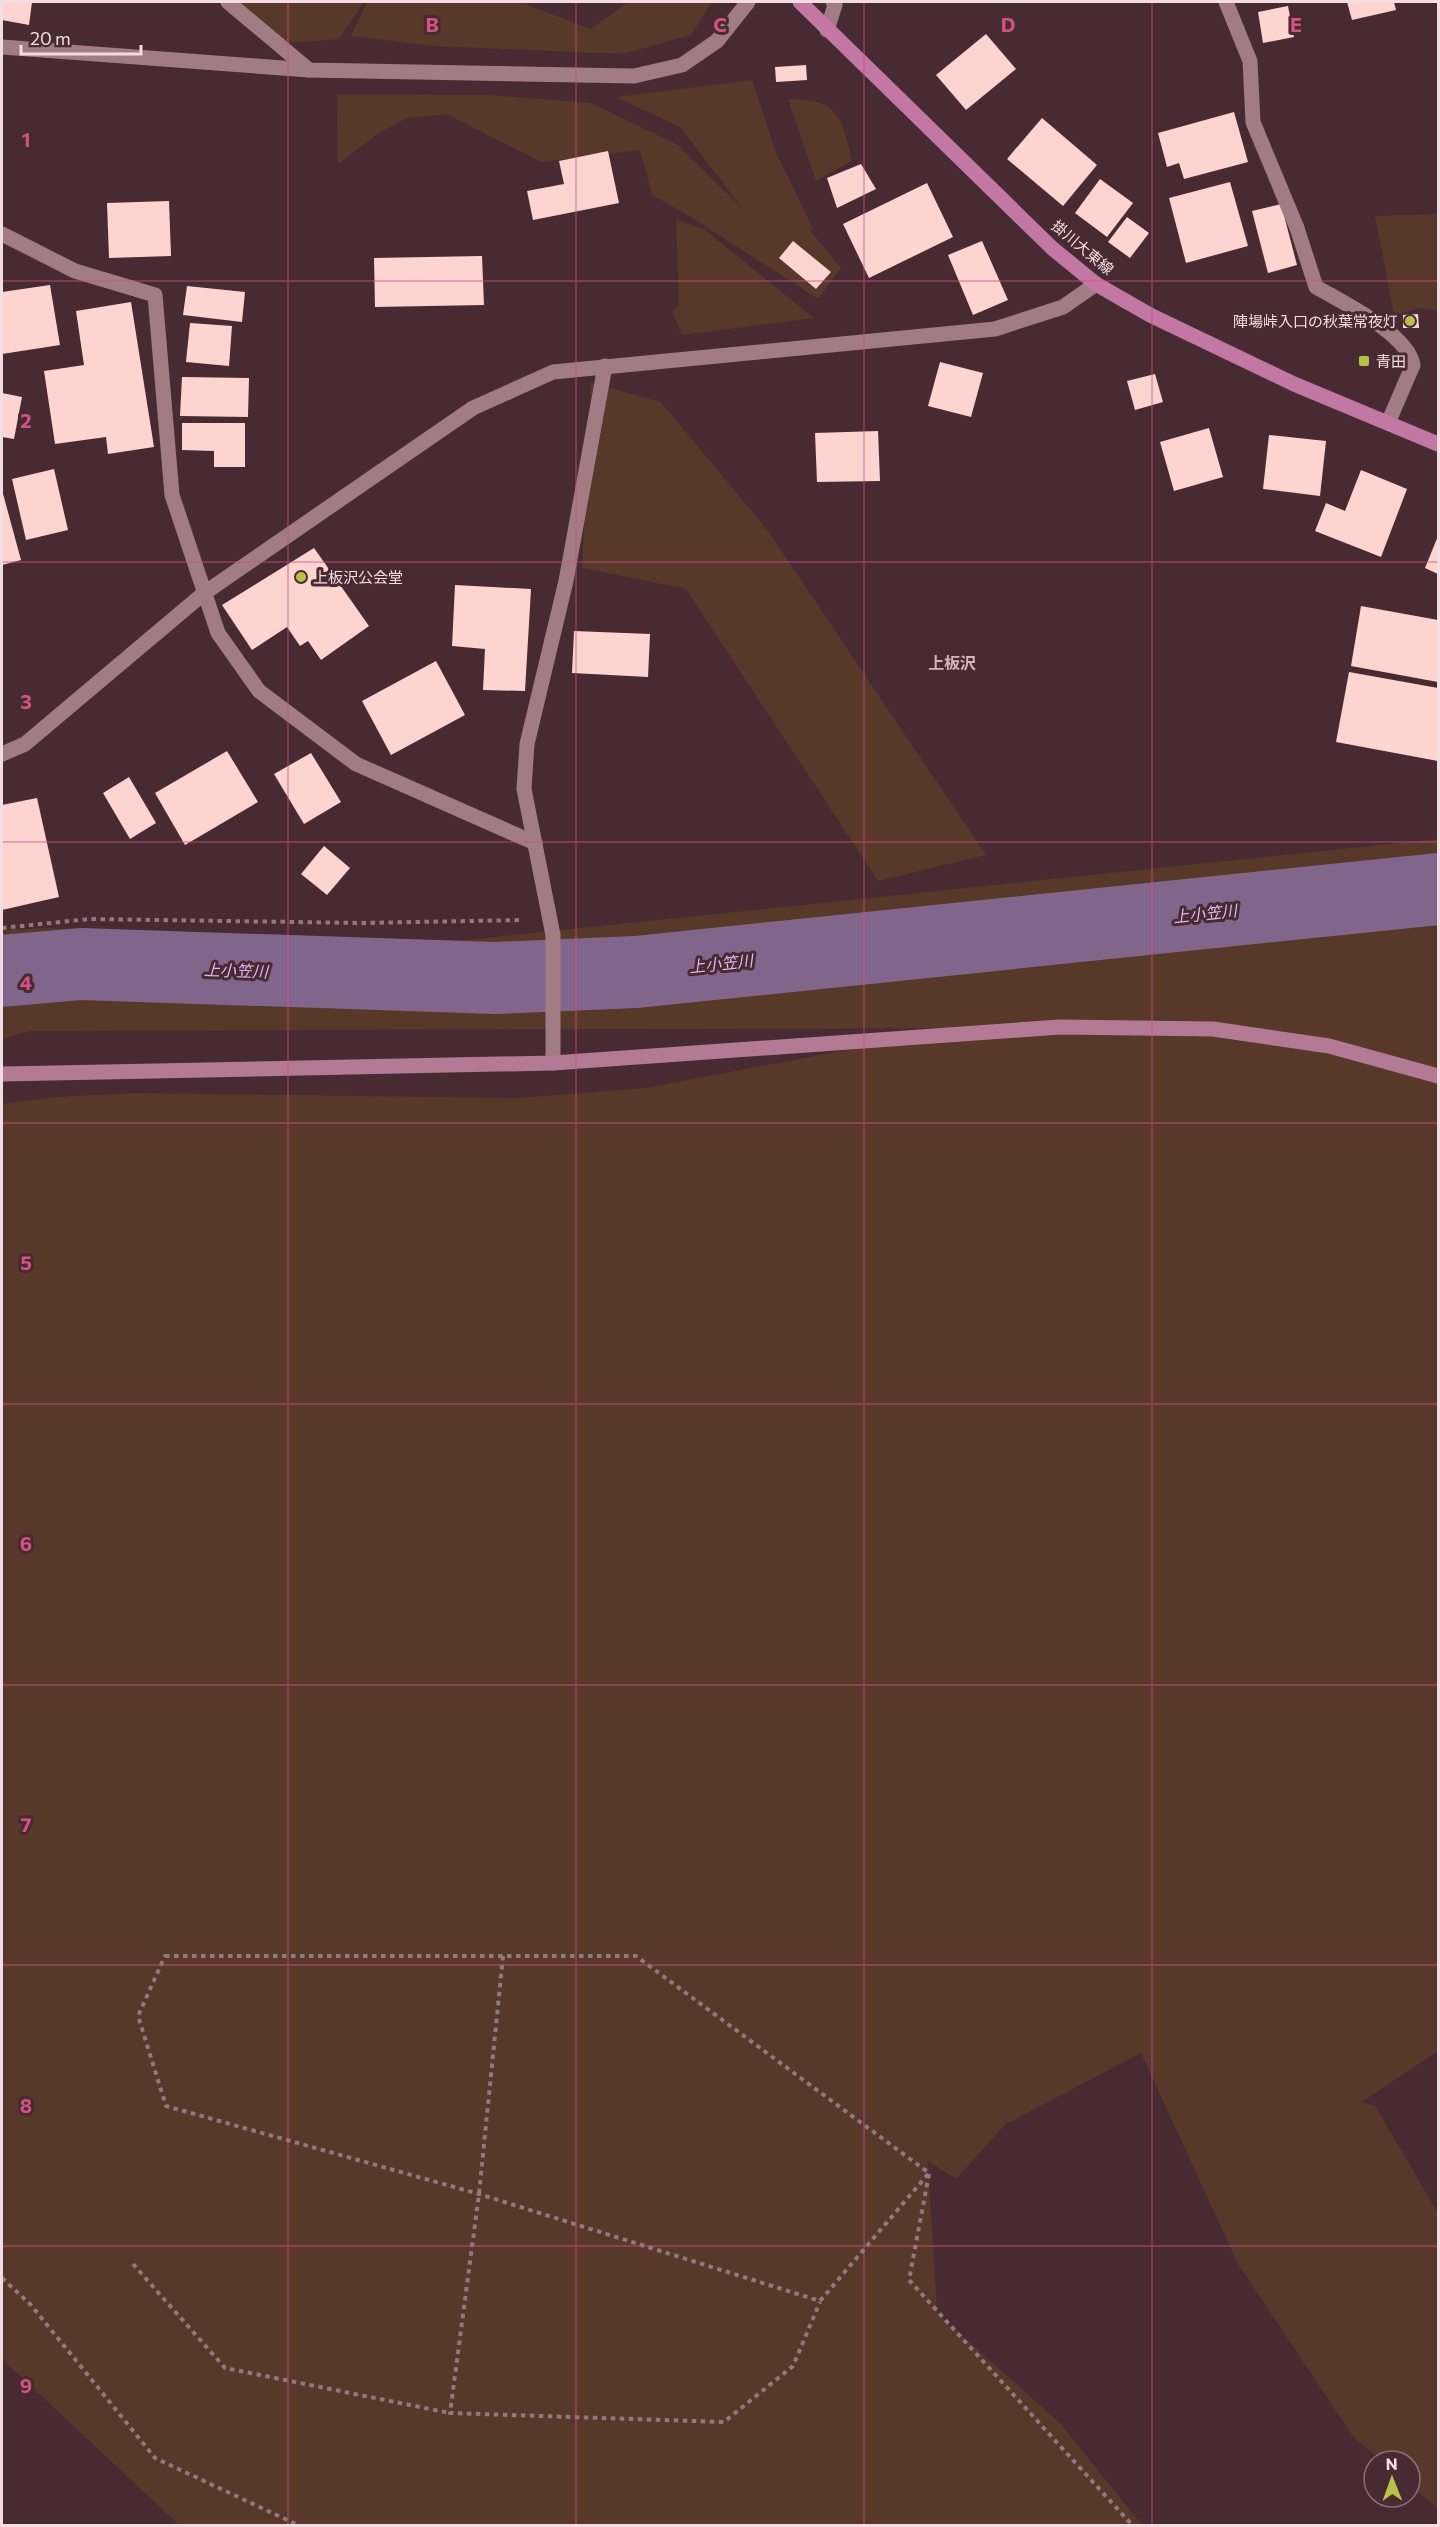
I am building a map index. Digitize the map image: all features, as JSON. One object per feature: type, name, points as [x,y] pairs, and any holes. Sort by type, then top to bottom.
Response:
[{"type":"main road","name":"掛川大東線","points":[[800,2],[1053,248],[1096,284],[1150,315],[1294,384],[1438,444]]},
{"type":"street","points":[[228,2],[309,70]]},
{"type":"street","points":[[2,47],[309,70],[634,76],[682,65],[717,41],[748,2]]},
{"type":"street","points":[[827,30],[835,5],[833,2]]},
{"type":"street","points":[[1226,2],[1250,60],[1253,122],[1297,228],[1316,287],[1360,312],[1394,337],[1412,357],[1413,365],[1388,423]]},
{"type":"street","points":[[2,234],[75,271],[155,295],[172,495],[203,594],[218,633],[260,691],[356,764],[535,843]]},
{"type":"street","points":[[2,754],[25,744],[203,594],[473,408],[553,372],[995,329],[1063,307],[1096,284]]},
{"type":"street","points":[[553,1063],[551,927],[524,789],[527,744],[566,581],[605,366]]},
{"type":"street","points":[[2,1074],[553,1063],[1049,1027],[1213,1029],[1329,1046],[1438,1076]]},
{"type":"path","points":[[2,928],[89,919],[551,927]]},
{"type":"path","points":[[820,2301],[478,2194],[166,2106],[138,2016],[165,1956],[636,1956],[929,2173]]},
{"type":"path","points":[[450,2412],[478,2194],[503,1956]]},
{"type":"path","points":[[133,2264],[225,2368],[450,2412],[724,2422],[793,2366],[820,2301],[929,2173]]},
{"type":"path","points":[[929,2173],[909,2280],[1132,2526]]},
{"type":"path","points":[[2,2278],[31,2305],[155,2458],[300,2526]]},
{"type":"shaded area","points":[[239,2],[364,2],[339,39],[278,44]]},
{"type":"shaded area","points":[[367,2],[525,2],[530,6],[591,29],[628,2],[712,2],[691,35],[623,54],[434,46],[351,36]]},
{"type":"shaded area","points":[[752,80],[775,150],[813,229],[809,229],[841,268],[818,299],[691,217],[652,195],[640,150],[541,162],[447,114],[407,118],[379,133],[338,164],[337,94],[488,95],[591,103],[678,145],[743,209],[680,127],[616,97]]},
{"type":"shaded area","points":[[788,99],[814,101],[832,110],[842,126],[852,161],[816,181]]},
{"type":"shaded area","points":[[1438,214],[1438,311],[1421,308],[1394,315],[1375,216]]},
{"type":"shaded area","points":[[676,219],[705,230],[814,318],[682,335],[672,312],[679,305]]},
{"type":"shaded area","points":[[591,383],[661,402],[766,528],[986,855],[878,881],[686,589],[582,568]]},
{"type":"shaded area","points":[[1438,839],[1438,2051],[1362,2102],[1375,2106],[1438,2213],[1438,2508],[1422,2495],[1422,2449],[1367,2449],[1354,2438],[1238,2264],[1141,2053],[1006,2124],[956,2179],[928,2161],[937,2313],[1060,2423],[1142,2525],[179,2525],[2,2359],[2,1104],[56,1097],[133,1093],[519,1098],[645,1088],[920,1036],[983,1028],[30,1031],[2,1039],[2,930],[48,928],[455,941]]},
{"type":"building","points":[[2,2],[32,2],[29,25],[2,20]]},
{"type":"building","points":[[1347,2],[1394,2],[1396,10],[1352,20]]},
{"type":"building","points":[[1288,6],[1294,37],[1263,43],[1258,12]]},
{"type":"building","points":[[986,34],[1016,69],[966,110],[936,75]]},
{"type":"building","points":[[806,65],[807,80],[776,82],[775,67]]},
{"type":"building","points":[[1234,112],[1248,162],[1184,179],[1179,163],[1167,167],[1158,133]]},
{"type":"building","points":[[1042,118],[1097,165],[1063,206],[1007,159]]},
{"type":"building","points":[[608,151],[619,203],[533,220],[527,191],[564,184],[559,161]]},
{"type":"building","points":[[861,164],[876,189],[837,208],[827,178]]},
{"type":"building","points":[[1100,179],[1133,203],[1107,237],[1075,213]]},
{"type":"building","points":[[1230,182],[1248,246],[1186,263],[1169,198]]},
{"type":"building","points":[[927,183],[953,237],[869,278],[843,224]]},
{"type":"building","points":[[169,201],[171,256],[109,258],[107,203]]},
{"type":"building","points":[[1281,204],[1297,265],[1268,273],[1252,211]]},
{"type":"building","points":[[1127,217],[1149,233],[1130,258],[1108,242]]},
{"type":"building","points":[[793,241],[831,272],[816,289],[779,258]]},
{"type":"building","points":[[982,241],[1008,300],[973,315],[948,255]]},
{"type":"building","points":[[482,256],[484,305],[375,307],[374,258]]},
{"type":"building","points":[[50,285],[60,345],[2,354],[2,292]]},
{"type":"building","points":[[187,286],[245,292],[242,322],[183,315]]},
{"type":"building","points":[[131,302],[154,447],[108,454],[106,437],[55,444],[44,371],[84,365],[76,311]]},
{"type":"building","points":[[1418,314],[1419,328],[1403,328],[1403,315]]},
{"type":"building","points":[[190,323],[232,326],[229,366],[186,362]]},
{"type":"building","points":[[940,362],[983,373],[971,417],[928,406]]},
{"type":"building","points":[[1155,374],[1163,402],[1135,410],[1127,381]]},
{"type":"building","points":[[182,377],[249,378],[248,417],[180,416]]},
{"type":"building","points":[[2,393],[22,397],[14,439],[2,437]]},
{"type":"building","points":[[182,423],[245,423],[245,467],[214,467],[214,451],[182,450]]},
{"type":"building","points":[[1209,428],[1223,477],[1174,491],[1160,442]]},
{"type":"building","points":[[878,431],[880,481],[817,482],[815,433]]},
{"type":"building","points":[[1269,435],[1326,441],[1320,496],[1263,489]]},
{"type":"building","points":[[54,469],[68,530],[26,540],[12,479]]},
{"type":"building","points":[[1361,470],[1407,489],[1381,557],[1315,531],[1326,503],[1345,511]]},
{"type":"building","points":[[2,490],[21,560],[2,565]]},
{"type":"building","points":[[1438,536],[1438,574],[1425,568]]},
{"type":"building","name":"上板沢公会堂","points":[[314,548],[369,626],[321,660],[308,641],[300,646],[287,627],[252,650],[222,605]]},
{"type":"building","points":[[455,585],[531,589],[525,691],[483,690],[485,649],[452,646]]},
{"type":"building","points":[[1361,606],[1438,620],[1438,682],[1351,666]]},
{"type":"building","points":[[574,631],[650,634],[648,677],[572,673]]},
{"type":"building","points":[[436,661],[465,715],[391,755],[362,701]]},
{"type":"building","points":[[1349,672],[1438,688],[1438,761],[1336,742]]},
{"type":"building","points":[[227,751],[258,802],[185,845],[155,793]]},
{"type":"building","points":[[311,753],[341,802],[304,824],[274,774]]},
{"type":"building","points":[[129,777],[156,823],[130,839],[103,793]]},
{"type":"building","points":[[37,798],[59,897],[2,910],[2,805]]},
{"type":"building","points":[[324,846],[350,868],[327,895],[301,874]]},
{"type":"waterway","name":"上小笠川","points":[[2,971],[81,964],[495,978],[636,972],[1438,889]]},
{"type":"place","name":"陣場峠入口の秋葉常夜灯","points":[[1410,321]]},
{"type":"place","name":"青田","points":[[1364,361]]},
{"type":"place","name":"上板沢公会堂","points":[[301,577]]},
{"type":"district","name":"上板沢","points":[[952,662]]}]
